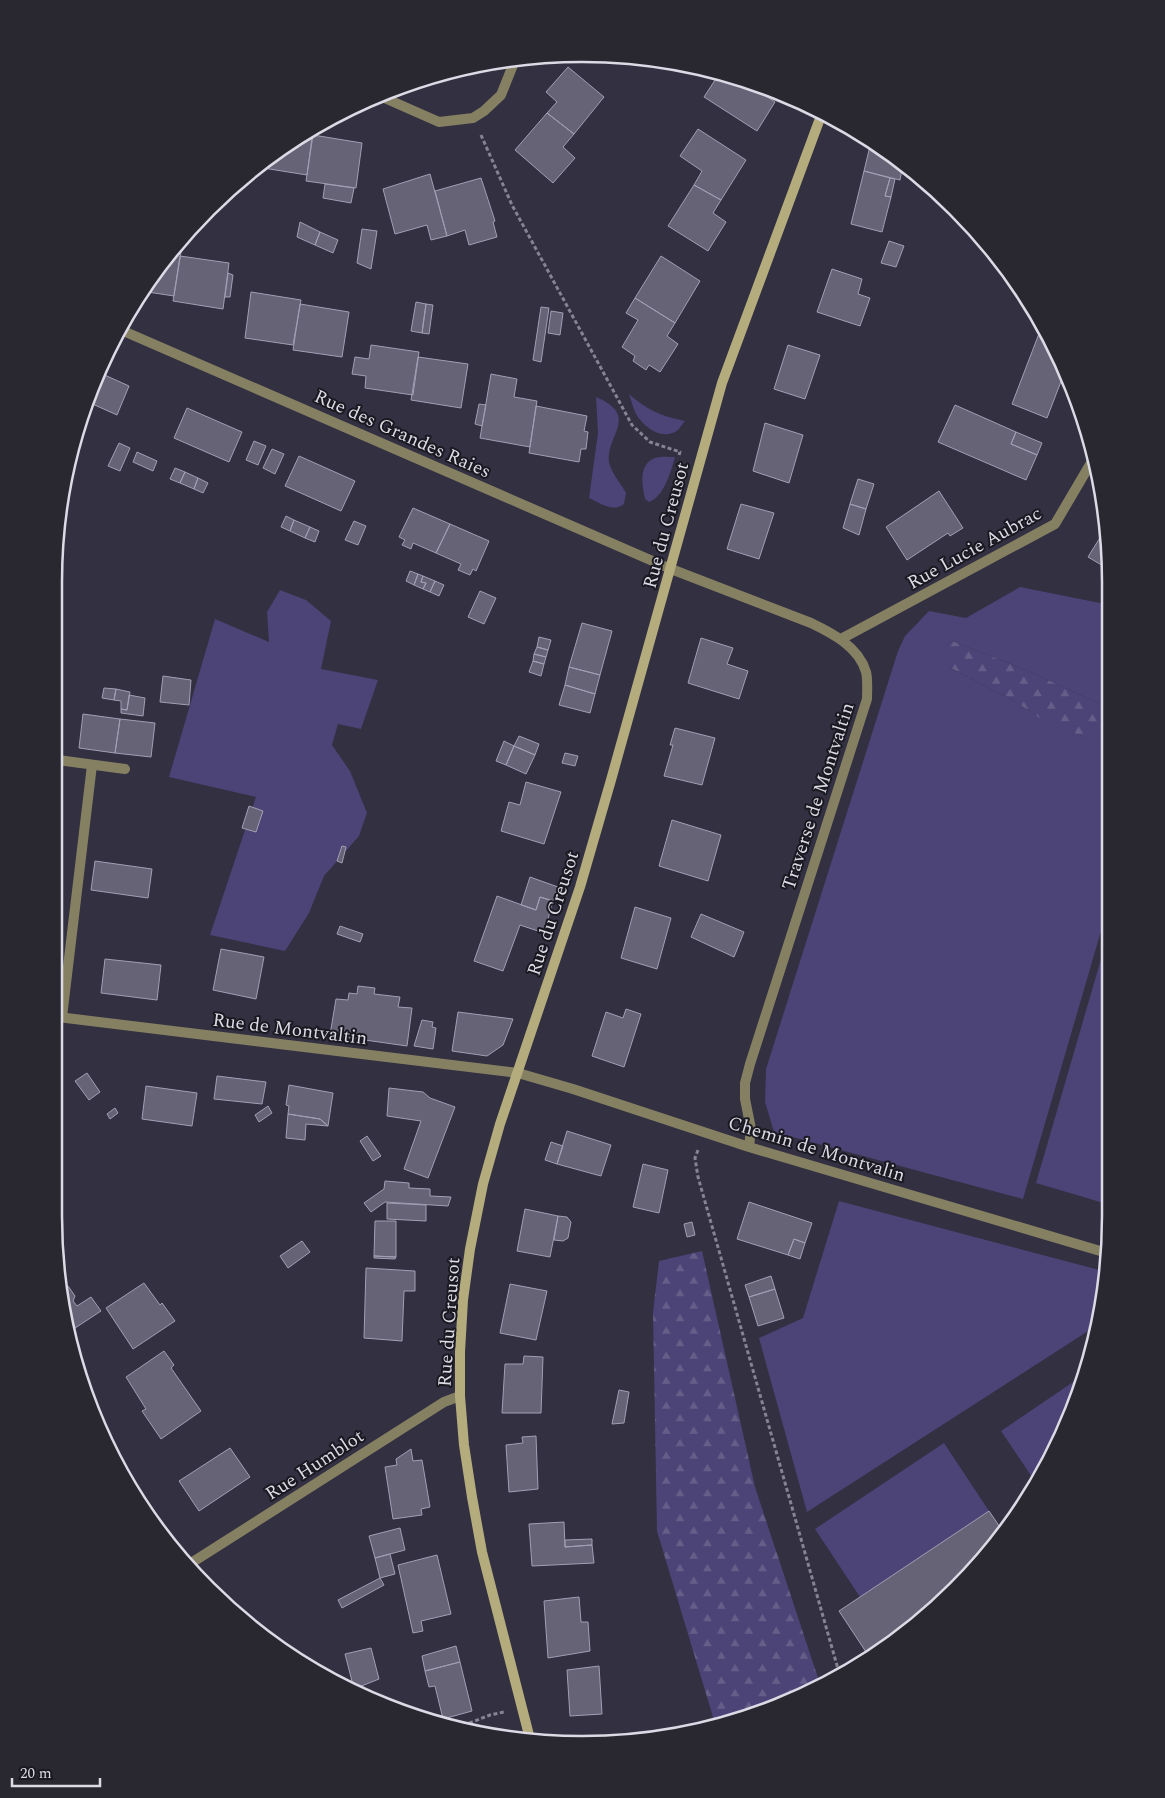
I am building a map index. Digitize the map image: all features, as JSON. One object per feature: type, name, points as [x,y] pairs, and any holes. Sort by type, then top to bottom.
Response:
[{"type":"street","points":[[389,100],[439,122],[472,118],[502,96],[512,67]]},
{"type":"street","name":"Rue du Creusot","points":[[528,1732],[497,1613],[479,1534],[464,1445],[460,1396],[460,1352],[463,1300],[470,1249],[486,1175],[500,1124],[580,887],[722,383],[820,120]]},
{"type":"street","name":"Rue des Grandes Raies","points":[[127,332],[671,569]]},
{"type":"street","name":"Rue Lucie Aubrac","points":[[840,639],[1055,524],[1089,466]]},
{"type":"street","name":"Traverse de Montvaltin","points":[[671,569],[827,630],[840,639],[860,658],[866,671],[867,699],[745,1084],[745,1100],[751,1129],[749,1147]]},
{"type":"street","points":[[63,761],[125,769]]},
{"type":"street","points":[[63,993],[92,765]]},
{"type":"street","name":"Rue de Montvaltin","points":[[63,1017],[518,1073]]},
{"type":"street","name":"Chemin de Montvalin","points":[[518,1073],[573,1089],[749,1147],[1101,1251]]},
{"type":"street","name":"Rue Humblot","points":[[195,1561],[444,1402],[460,1396]]},
{"type":"path","points":[[472,118],[512,205],[632,425],[650,442],[680,452],[678,460]]},
{"type":"path","points":[[704,1132],[695,1158],[698,1177],[838,1668]]},
{"type":"path","points":[[469,1723],[490,1715],[522,1708]]},
{"type":"green space","points":[[629,394],[655,412],[685,421],[678,430],[672,433],[666,434],[653,431],[638,417]]},
{"type":"green space","points":[[596,397],[609,404],[619,419],[609,453],[609,462],[626,493],[624,504],[615,508],[589,498],[598,433]]},
{"type":"green space","points":[[675,457],[663,489],[659,495],[649,502],[645,499],[642,482],[646,465],[655,458]]},
{"type":"green space","points":[[1020,587],[1102,603],[1102,705],[1026,670],[952,641],[943,649],[949,667],[1016,702],[1051,725],[1102,743],[1102,928],[1023,1199],[774,1132],[765,1102],[766,1069],[898,651],[905,636],[929,611],[966,618]]},
{"type":"green space","points":[[280,590],[306,600],[331,621],[321,669],[378,680],[361,729],[338,724],[332,745],[350,771],[367,813],[359,836],[324,876],[309,913],[285,951],[210,935],[256,797],[169,777],[215,619],[269,642],[267,612]]},
{"type":"green space","points":[[952,641],[1026,670],[1102,705],[1102,743],[1050,725],[1016,702],[949,667],[942,649]]},
{"type":"green space","points":[[1102,956],[1102,1203],[1036,1183]]},
{"type":"green space","points":[[839,1201],[1099,1270],[1090,1330],[807,1512],[759,1338],[803,1318]]},
{"type":"green space","points":[[702,1251],[755,1487],[818,1679],[750,1708],[714,1719],[657,1531],[653,1313],[659,1261]]},
{"type":"green space","points":[[1076,1380],[1063,1414],[1032,1477],[1001,1431]]},
{"type":"green space","points":[[944,1443],[989,1511],[860,1597],[815,1529]]},
{"type":"building","points":[[568,67],[604,97],[574,134],[547,113],[557,102],[546,92]]},
{"type":"building","points":[[715,80],[750,90],[775,102],[757,131],[704,97]]},
{"type":"building","points":[[547,113],[574,134],[563,147],[575,158],[553,183],[515,150]]},
{"type":"building","points":[[698,129],[746,160],[721,200],[694,185],[702,171],[680,156]]},
{"type":"building","points":[[317,136],[362,143],[356,188],[306,181],[312,139]]},
{"type":"building","points":[[312,139],[307,175],[268,169]]},
{"type":"building","points":[[869,149],[901,172],[900,180],[864,171]]},
{"type":"building","points":[[864,171],[890,178],[885,196],[891,197],[882,232],[851,224]]},
{"type":"building","points":[[430,174],[447,236],[431,240],[427,225],[395,234],[383,189]]},
{"type":"building","points":[[481,178],[495,221],[493,222],[497,237],[469,245],[465,230],[447,236],[435,191]]},
{"type":"building","points":[[890,178],[895,179],[891,197],[885,196]]},
{"type":"building","points":[[325,184],[354,188],[351,203],[323,198]]},
{"type":"building","points":[[694,185],[721,200],[713,213],[726,222],[708,251],[668,226]]},
{"type":"building","points":[[300,222],[320,232],[315,245],[297,237]]},
{"type":"building","points":[[362,229],[377,231],[371,269],[357,263]]},
{"type":"building","points":[[320,232],[338,240],[333,253],[315,245]]},
{"type":"building","points":[[889,241],[904,246],[896,267],[881,263]]},
{"type":"building","points":[[181,253],[174,296],[151,293]]},
{"type":"building","points":[[180,256],[229,263],[223,309],[173,301]]},
{"type":"building","points":[[661,256],[700,281],[675,323],[635,298]]},
{"type":"building","points":[[832,269],[862,279],[858,294],[870,298],[860,326],[817,312]]},
{"type":"building","points":[[228,273],[233,275],[230,297],[225,297]]},
{"type":"building","points":[[251,292],[301,300],[293,345],[245,338]]},
{"type":"building","points":[[635,298],[675,323],[667,336],[678,344],[660,372],[649,365],[646,370],[633,361],[635,356],[622,347],[638,320],[626,313]]},
{"type":"building","points":[[416,302],[426,304],[422,333],[411,331]]},
{"type":"building","points":[[300,304],[349,312],[342,357],[293,350]]},
{"type":"building","points":[[426,304],[433,305],[429,334],[422,333]]},
{"type":"building","points":[[541,307],[549,308],[541,362],[533,360]]},
{"type":"building","points":[[551,311],[563,313],[560,335],[548,333]]},
{"type":"building","points":[[1039,334],[1061,380],[1047,418],[1012,404]]},
{"type":"building","points":[[371,345],[419,352],[413,395],[365,388],[366,376],[352,374],[355,357],[369,359]]},
{"type":"building","points":[[788,345],[820,355],[805,399],[774,389]]},
{"type":"building","points":[[418,357],[468,364],[461,408],[411,400]]},
{"type":"building","points":[[491,374],[517,379],[514,397],[537,401],[530,447],[480,438]]},
{"type":"building","points":[[106,376],[129,386],[117,415],[94,405]]},
{"type":"building","points":[[479,404],[486,405],[482,426],[475,424]]},
{"type":"building","points":[[955,405],[1016,432],[1011,444],[1037,455],[1026,480],[938,442]]},
{"type":"building","points":[[536,406],[587,416],[584,431],[588,432],[586,449],[581,449],[579,462],[529,453]]},
{"type":"building","points":[[187,408],[242,432],[229,462],[174,438]]},
{"type":"building","points":[[765,423],[803,435],[789,483],[753,471]]},
{"type":"building","points":[[1016,432],[1042,443],[1037,455],[1011,444]]},
{"type":"building","points":[[254,441],[266,446],[258,465],[246,460]]},
{"type":"building","points":[[119,443],[130,448],[120,471],[108,466]]},
{"type":"building","points":[[272,449],[284,454],[275,474],[263,468]]},
{"type":"building","points":[[137,452],[157,461],[153,471],[133,462]]},
{"type":"building","points":[[299,456],[355,481],[341,511],[285,486]]},
{"type":"building","points":[[175,468],[185,472],[180,483],[170,479]]},
{"type":"building","points":[[185,472],[198,478],[194,489],[180,483]]},
{"type":"building","points":[[198,478],[208,483],[203,493],[194,489]]},
{"type":"building","points":[[858,479],[874,484],[866,509],[850,504]]},
{"type":"building","points":[[939,491],[963,528],[950,536],[948,533],[907,560],[886,527]]},
{"type":"building","points":[[741,504],[774,513],[759,559],[727,549]]},
{"type":"building","points":[[850,504],[866,509],[859,535],[843,528]]},
{"type":"building","points":[[413,508],[450,524],[436,553],[413,543],[411,549],[402,545],[405,540],[399,537]]},
{"type":"building","points":[[286,516],[294,520],[290,531],[281,527]]},
{"type":"building","points":[[294,520],[310,527],[305,538],[290,531]]},
{"type":"building","points":[[354,521],[366,526],[358,545],[345,540]]},
{"type":"building","points":[[450,524],[489,541],[476,571],[473,569],[470,575],[458,570],[461,564],[436,553]]},
{"type":"building","points":[[310,527],[319,531],[315,542],[305,538]]},
{"type":"building","points":[[1100,538],[1101,565],[1088,557]]},
{"type":"building","points":[[410,571],[418,574],[414,585],[406,581]]},
{"type":"building","points":[[418,574],[423,576],[421,582],[426,583],[423,589],[414,585]]},
{"type":"building","points":[[423,576],[435,581],[430,592],[423,589],[426,583],[421,582]]},
{"type":"building","points":[[435,581],[444,585],[439,596],[430,592]]},
{"type":"building","points":[[480,591],[496,598],[484,624],[468,617]]},
{"type":"building","points":[[582,623],[612,631],[600,675],[569,667]]},
{"type":"building","points":[[539,637],[551,640],[548,650],[537,647]]},
{"type":"building","points":[[701,638],[733,648],[727,664],[748,671],[739,699],[688,683]]},
{"type":"building","points":[[537,647],[548,650],[546,657],[534,654]]},
{"type":"building","points":[[534,654],[546,657],[544,664],[533,661]]},
{"type":"building","points":[[533,661],[544,664],[541,676],[529,672]]},
{"type":"building","points":[[569,667],[600,675],[595,694],[565,685]]},
{"type":"building","points":[[163,676],[191,680],[189,705],[160,702]]},
{"type":"building","points":[[565,685],[595,694],[590,713],[559,705]]},
{"type":"building","points":[[104,688],[116,689],[114,700],[102,698]]},
{"type":"building","points":[[116,689],[130,692],[127,710],[121,709],[121,701],[114,700]]},
{"type":"building","points":[[129,695],[145,698],[143,716],[121,713],[121,709],[127,710]]},
{"type":"building","points":[[83,714],[120,719],[115,753],[79,748]]},
{"type":"building","points":[[120,719],[155,723],[151,757],[115,753]]},
{"type":"building","points":[[675,728],[715,738],[702,785],[664,776],[673,745],[670,745]]},
{"type":"building","points":[[519,736],[539,744],[535,755],[514,746]]},
{"type":"building","points":[[504,741],[514,746],[506,765],[496,761]]},
{"type":"building","points":[[514,746],[535,755],[526,774],[506,765]]},
{"type":"building","points":[[565,753],[578,756],[575,766],[562,763]]},
{"type":"building","points":[[526,782],[561,792],[544,844],[501,831],[509,802],[520,805]]},
{"type":"building","points":[[249,806],[263,811],[256,832],[242,828]]},
{"type":"building","points":[[672,820],[721,835],[708,881],[659,866]]},
{"type":"building","points":[[342,846],[346,847],[342,863],[337,861]]},
{"type":"building","points":[[95,861],[152,869],[148,898],[91,890]]},
{"type":"building","points":[[530,877],[558,887],[553,901],[540,897],[536,910],[521,905]]},
{"type":"building","points":[[497,896],[536,910],[540,897],[553,901],[544,933],[520,925],[503,971],[474,961]]},
{"type":"building","points":[[635,907],[671,918],[657,969],[621,958]]},
{"type":"building","points":[[701,914],[744,932],[734,957],[691,937]]},
{"type":"building","points":[[340,926],[363,934],[360,942],[337,934]]},
{"type":"building","points":[[221,949],[264,957],[256,999],[213,990]]},
{"type":"building","points":[[105,959],[161,965],[157,1000],[101,993]]},
{"type":"building","points":[[358,986],[375,988],[374,994],[400,997],[398,1007],[412,1008],[407,1046],[330,1035],[336,999],[348,1000],[349,993],[357,994]]},
{"type":"building","points":[[626,1009],[641,1014],[624,1067],[592,1056],[606,1012],[623,1018]]},
{"type":"building","points":[[458,1012],[513,1019],[503,1045],[487,1056],[452,1051]]},
{"type":"building","points":[[422,1020],[433,1022],[432,1027],[436,1028],[433,1049],[414,1046]]},
{"type":"building","points":[[87,1073],[100,1092],[89,1100],[75,1081]]},
{"type":"building","points":[[217,1076],[266,1082],[262,1104],[214,1099]]},
{"type":"building","points":[[289,1085],[333,1093],[328,1126],[320,1119],[288,1114],[289,1106],[286,1105]]},
{"type":"building","points":[[146,1086],[197,1093],[192,1126],[142,1119]]},
{"type":"building","points":[[389,1088],[423,1092],[430,1098],[455,1107],[428,1178],[404,1169],[421,1121],[387,1116]]},
{"type":"building","points":[[268,1106],[272,1113],[259,1122],[255,1115]]},
{"type":"building","points":[[115,1108],[118,1113],[110,1119],[107,1114]]},
{"type":"building","points":[[288,1114],[320,1119],[328,1126],[306,1124],[305,1140],[286,1138]]},
{"type":"building","points":[[567,1131],[611,1145],[601,1176],[557,1164]]},
{"type":"building","points":[[367,1136],[381,1156],[373,1161],[360,1141]]},
{"type":"building","points":[[551,1142],[563,1146],[557,1164],[545,1160]]},
{"type":"building","points":[[643,1164],[668,1170],[659,1213],[633,1207]]},
{"type":"building","points":[[385,1181],[409,1183],[409,1188],[430,1189],[430,1196],[451,1197],[448,1206],[385,1202],[371,1212],[364,1203],[384,1189]]},
{"type":"building","points":[[749,1202],[812,1223],[805,1243],[794,1239],[788,1255],[737,1239]]},
{"type":"building","points":[[387,1203],[426,1205],[426,1221],[387,1219]]},
{"type":"building","points":[[525,1209],[558,1216],[550,1257],[517,1251]]},
{"type":"building","points":[[558,1216],[567,1217],[571,1222],[568,1238],[563,1241],[554,1240]]},
{"type":"building","points":[[375,1221],[396,1221],[396,1257],[374,1256]]},
{"type":"building","points":[[692,1222],[695,1235],[687,1237],[684,1224]]},
{"type":"building","points":[[794,1239],[805,1243],[800,1259],[788,1255]]},
{"type":"building","points":[[302,1241],[310,1252],[288,1268],[280,1256]]},
{"type":"building","points":[[374,1256],[396,1257],[395,1259],[374,1258]]},
{"type":"building","points":[[366,1268],[415,1271],[415,1291],[404,1291],[402,1341],[364,1338]]},
{"type":"building","points":[[771,1276],[775,1289],[749,1297],[745,1285]]},
{"type":"building","points":[[144,1283],[160,1305],[162,1303],[175,1321],[133,1349],[106,1308]]},
{"type":"building","points":[[510,1284],[547,1291],[536,1340],[500,1333]]},
{"type":"building","points":[[67,1286],[75,1296],[73,1301],[77,1306],[91,1297],[101,1311],[75,1328]]},
{"type":"building","points":[[775,1289],[784,1318],[758,1326],[749,1297]]},
{"type":"building","points":[[164,1351],[174,1365],[171,1368],[201,1411],[161,1439],[142,1411],[146,1409],[126,1377]]},
{"type":"building","points":[[524,1356],[543,1357],[541,1413],[502,1413],[505,1364],[523,1364]]},
{"type":"building","points":[[619,1390],[629,1392],[624,1423],[612,1424]]},
{"type":"building","points":[[536,1436],[538,1489],[509,1492],[506,1445],[523,1443],[522,1437]]},
{"type":"building","points":[[230,1448],[250,1477],[199,1511],[179,1481]]},
{"type":"building","points":[[411,1449],[413,1461],[422,1460],[430,1507],[421,1509],[422,1515],[393,1519],[385,1467],[397,1465],[396,1459]]},
{"type":"building","points":[[989,1511],[999,1526],[950,1583],[899,1628],[866,1651],[839,1611]]},
{"type":"building","points":[[564,1522],[565,1547],[592,1545],[594,1563],[532,1566],[529,1524]]},
{"type":"building","points":[[400,1528],[405,1550],[375,1558],[369,1536]]},
{"type":"building","points":[[592,1539],[592,1545],[565,1547],[565,1540]]},
{"type":"building","points":[[390,1554],[395,1574],[380,1578],[375,1558]]},
{"type":"building","points":[[437,1555],[451,1614],[421,1621],[423,1631],[413,1633],[398,1565]]},
{"type":"building","points":[[380,1578],[384,1585],[342,1608],[338,1600]]},
{"type":"building","points":[[579,1597],[581,1622],[588,1622],[590,1651],[548,1658],[544,1601]]},
{"type":"building","points":[[456,1646],[460,1662],[425,1671],[422,1656]]},
{"type":"building","points":[[371,1648],[379,1679],[362,1686],[352,1682],[345,1654]]},
{"type":"building","points":[[460,1662],[472,1711],[447,1718],[442,1716],[435,1686],[429,1687],[425,1671]]},
{"type":"building","points":[[599,1666],[602,1714],[570,1716],[567,1670]]}]
